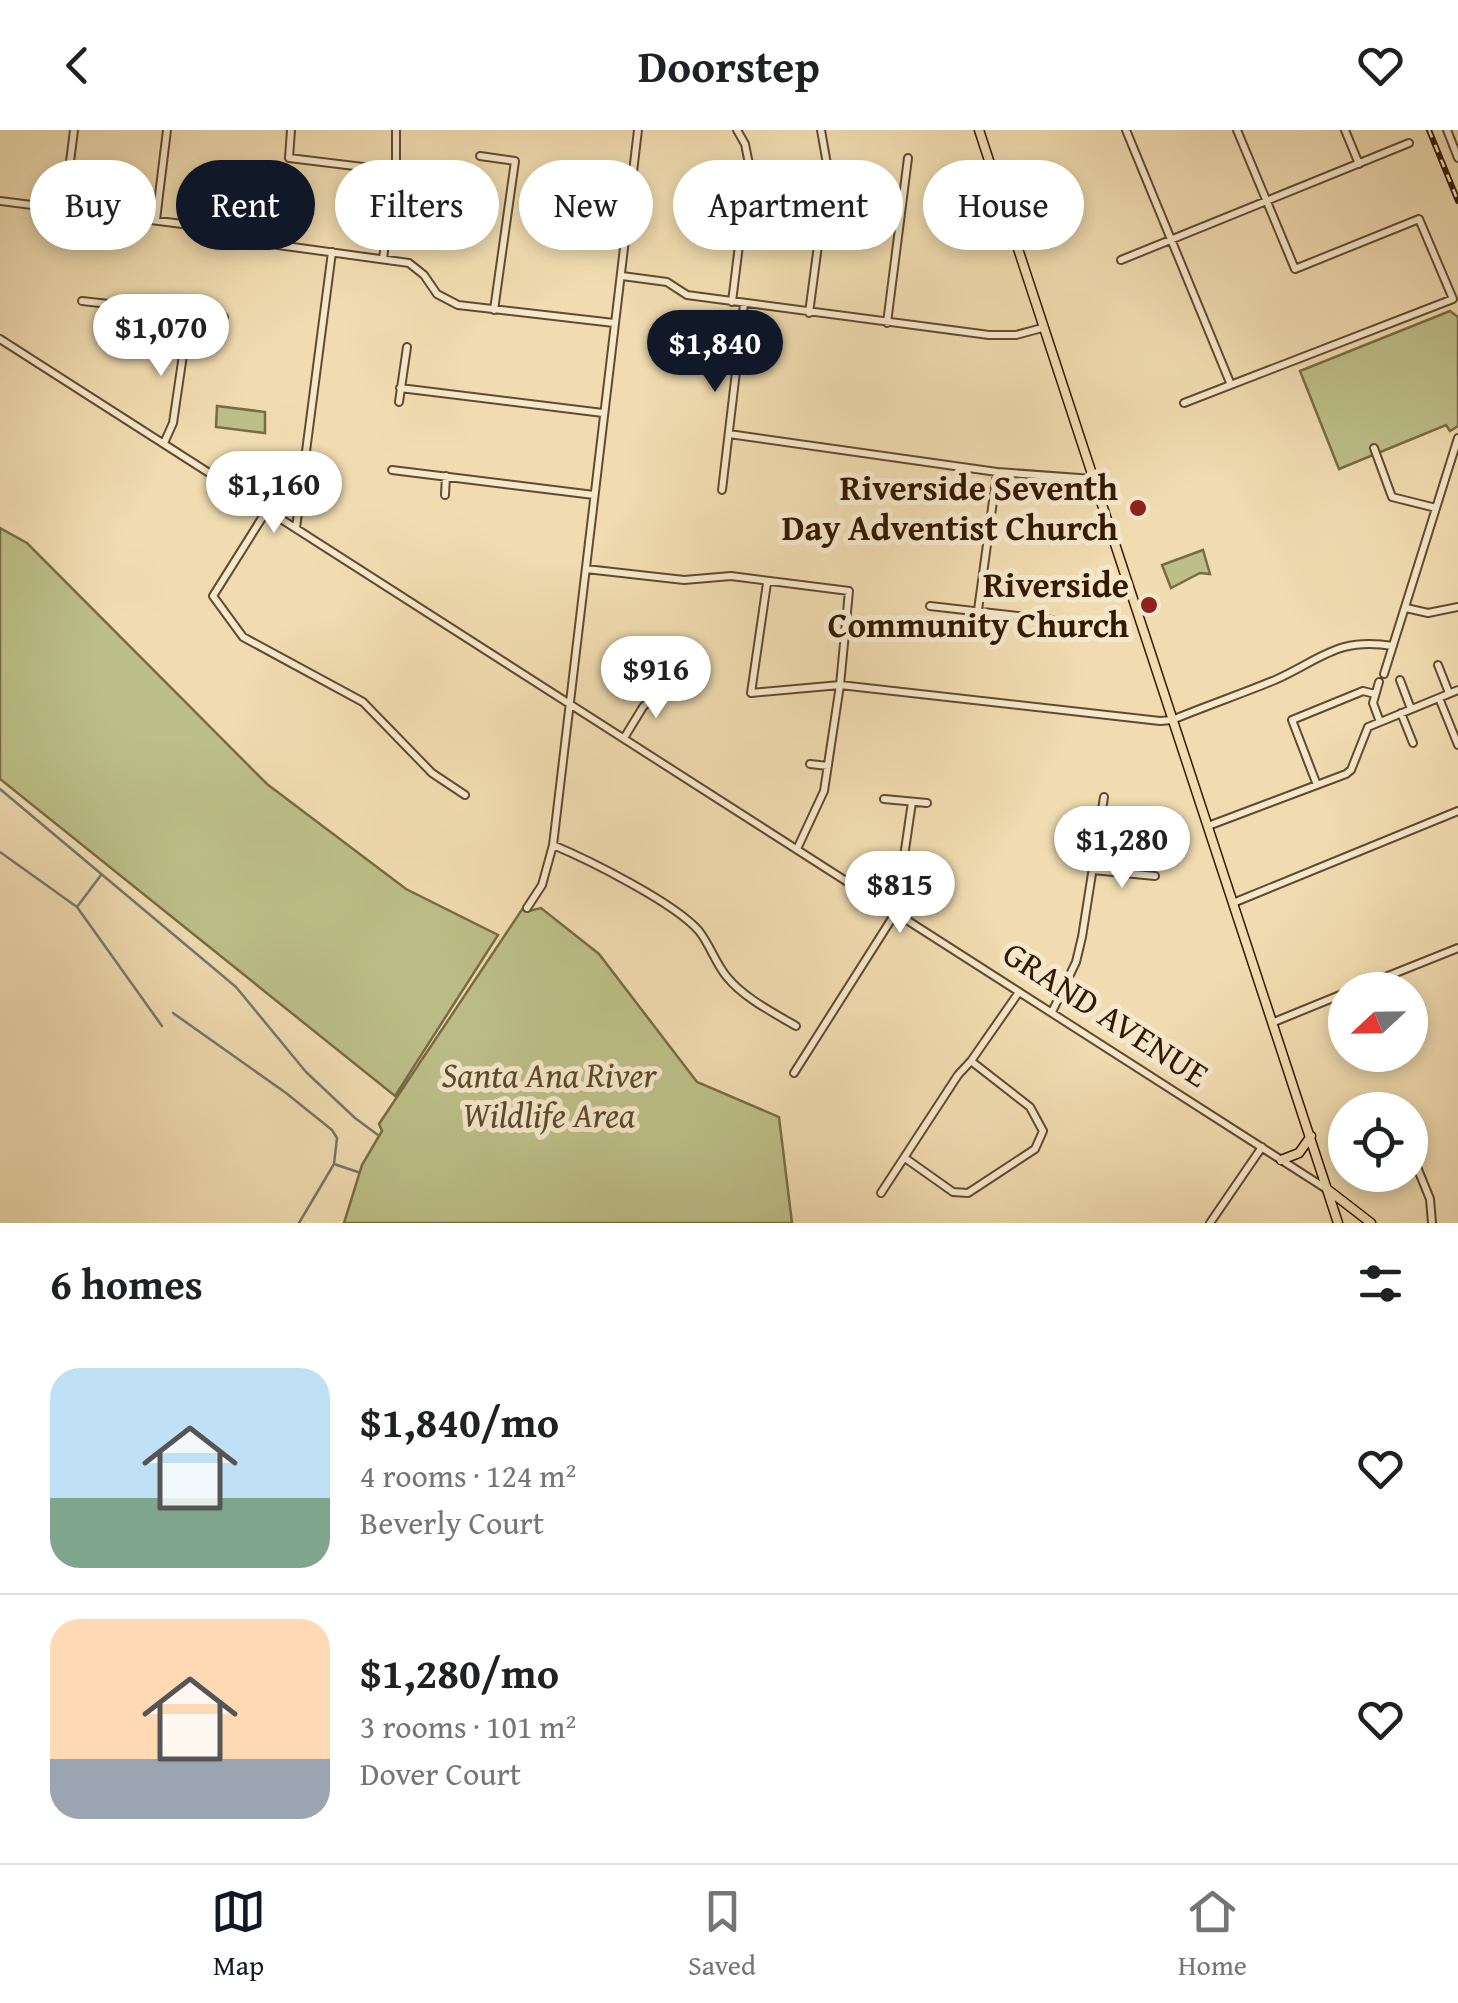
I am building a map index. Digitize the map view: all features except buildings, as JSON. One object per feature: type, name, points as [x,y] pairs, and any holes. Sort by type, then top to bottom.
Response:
[{"type":"main road","points":[[979,130],[1338,1223]]},
{"type":"main road","points":[[1281,1160],[1299,1152],[1311,1136]]},
{"type":"main road","name":"GRAND AVENUE","points":[[1326,1189],[1368,1221]]},
{"type":"main road","points":[[1350,1223],[1368,1221]]},
{"type":"street","points":[[70,160],[74,130]]},
{"type":"street","points":[[167,130],[156,220],[252,234],[278,245],[409,264],[424,275],[437,294],[458,305],[614,323]]},
{"type":"street","points":[[291,130],[288,158],[335,164]]},
{"type":"street","points":[[396,130],[396,160]]},
{"type":"street","points":[[527,908],[542,885],[553,845],[638,130]]},
{"type":"street","points":[[732,302],[749,164],[737,130]]},
{"type":"street","points":[[809,312],[828,170],[821,130]]},
{"type":"street","points":[[1126,130],[1230,385]]},
{"type":"street","points":[[1184,403],[1453,299],[1419,220],[1295,269],[1237,130]]},
{"type":"street","points":[[1345,130],[1359,164]]},
{"type":"street","points":[[1448,130],[1458,158]]},
{"type":"street","points":[[1121,260],[1409,143]]},
{"type":"street","points":[[480,156],[515,161],[494,310]]},
{"type":"street","points":[[887,323],[908,158]]},
{"type":"street","points":[[0,201],[30,205]]},
{"type":"street","points":[[383,258],[384,250]]},
{"type":"street","points":[[296,528],[332,252]]},
{"type":"street","points":[[622,276],[667,282],[687,295],[887,323],[1003,336],[1042,328]]},
{"type":"street","points":[[82,301],[224,317]]},
{"type":"street","points":[[722,490],[744,304]]},
{"type":"street","points":[[164,443],[173,423],[189,314]]},
{"type":"street","name":"GRAND AVENUE","points":[[0,339],[1326,1189]]},
{"type":"street","points":[[399,402],[406,347]]},
{"type":"street","points":[[400,388],[604,413]]},
{"type":"street","points":[[729,434],[997,472],[1093,479]]},
{"type":"street","points":[[1384,674],[1458,438]]},
{"type":"street","points":[[1374,448],[1392,498],[1436,508]]},
{"type":"street","points":[[392,470],[594,495]]},
{"type":"street","points":[[978,610],[997,472]]},
{"type":"street","points":[[445,495],[446,476]]},
{"type":"street","points":[[267,510],[213,596],[243,638],[363,702],[432,773],[466,795]]},
{"type":"street","points":[[586,569],[684,580],[731,576],[849,591],[828,766],[820,801],[797,848]]},
{"type":"street","points":[[767,583],[751,693],[840,685],[1148,722],[1172,720],[1279,678],[1324,653],[1349,645],[1393,646]]},
{"type":"street","points":[[930,606],[1052,620]]},
{"type":"street","points":[[1406,608],[1428,613],[1458,607]]},
{"type":"street","points":[[1208,826],[1351,770],[1368,727],[1454,692],[1438,665]]},
{"type":"street","points":[[1400,680],[1412,709]]},
{"type":"street","points":[[1378,682],[1373,703],[1380,722]]},
{"type":"street","points":[[624,738],[643,707],[665,685]]},
{"type":"street","points":[[1317,785],[1292,720],[1362,691],[1374,694]]},
{"type":"street","points":[[1439,698],[1458,744]]},
{"type":"street","points":[[1401,713],[1413,743]]},
{"type":"street","points":[[810,764],[828,766]]},
{"type":"street","points":[[1052,1012],[1076,962],[1104,797]]},
{"type":"street","points":[[884,799],[927,804]]},
{"type":"street","points":[[794,1072],[893,911],[912,802]]},
{"type":"street","points":[[1234,903],[1458,812]]},
{"type":"street","points":[[553,845],[593,862],[677,914],[697,929],[728,979],[796,1026]]},
{"type":"street","points":[[1093,870],[1156,876]]},
{"type":"street","points":[[1398,972],[1458,948]]},
{"type":"street","points":[[881,1193],[1018,992]]},
{"type":"street","points":[[1274,1022],[1328,1000]]},
{"type":"street","points":[[906,1158],[953,1192],[968,1193],[1035,1149],[1043,1131],[1030,1107],[971,1061]]},
{"type":"street","points":[[1223,1223],[1213,1220],[1262,1147]]},
{"type":"street","points":[[1427,1192],[1432,1223]]},
{"type":"green space","points":[[1450,311],[1458,317],[1458,426],[1450,431],[1446,425],[1339,469],[1300,371]]},
{"type":"green space","points":[[217,406],[265,412],[265,433],[216,427]]},
{"type":"green space","points":[[0,528],[27,543],[267,784],[406,889],[498,935],[395,1096],[0,779]]},
{"type":"green space","points":[[1203,550],[1210,574],[1200,573],[1171,588],[1162,565]]},
{"type":"green space","name":"Santa Ana River Wildlife Area","points":[[523,908],[541,908],[599,954],[697,1082],[779,1117],[792,1223],[344,1223],[362,1165],[382,1131],[379,1124]]},
{"type":"waterway","points":[[0,789],[236,987],[306,1072],[378,1135]]},
{"type":"waterway","points":[[0,852],[77,907],[101,875]]},
{"type":"waterway","points":[[77,907],[162,1026]]},
{"type":"waterway","points":[[173,1013],[332,1130],[337,1138],[334,1164],[358,1172]]},
{"type":"waterway","points":[[299,1223],[334,1164]]},
{"type":"railway","points":[[1429,130],[1458,201]]},
{"type":"place","name":"Riverside Seventh Day Adventist Church","points":[[1138,508]]},
{"type":"place","name":"Riverside Community Church","points":[[1149,605]]}]
